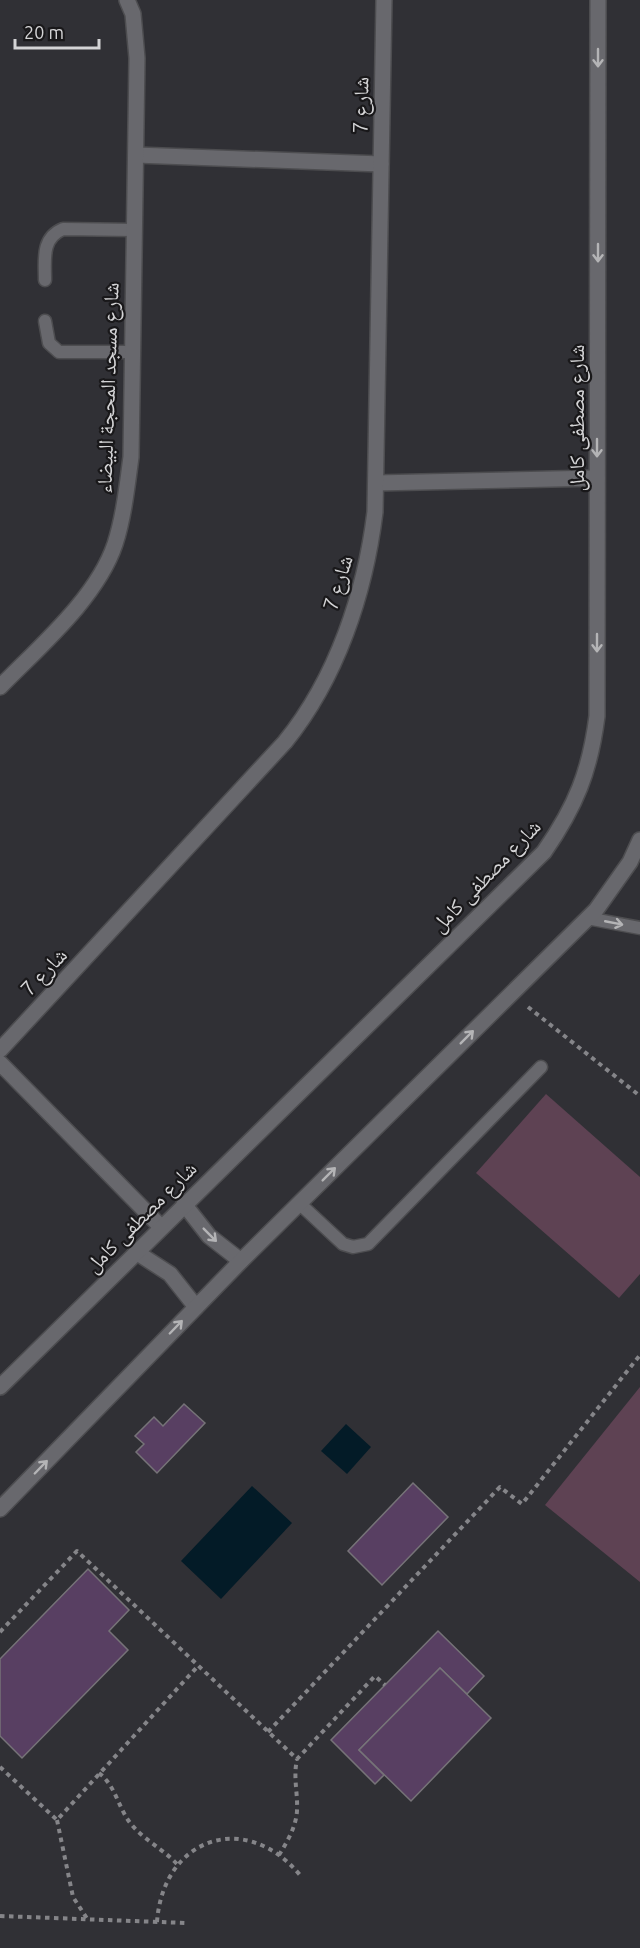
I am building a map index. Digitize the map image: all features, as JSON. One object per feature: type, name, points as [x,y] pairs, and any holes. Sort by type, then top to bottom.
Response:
[{"type":"street","name":"شارع مسجد المحجة البيضاء","points":[[0,687],[57,629],[94,586],[115,545],[125,501],[131,457],[137,58],[134,14],[127,0]]},
{"type":"street","name":"شارع 7","points":[[0,1050],[285,742],[321,693],[333,665],[365,570],[374,522],[384,0]]},
{"type":"street","name":"شارع مصطفى كامل","points":[[0,1387],[544,852],[565,821],[584,779],[592,753],[597,716],[598,0]]},
{"type":"street","points":[[136,155],[381,164]]},
{"type":"street","points":[[376,483],[597,478]]},
{"type":"street","points":[[0,1509],[299,1203],[587,918],[630,862],[640,840]]},
{"type":"street","points":[[0,1064],[161,1227]]},
{"type":"street","points":[[184,1204],[209,1236],[242,1261]]},
{"type":"street","points":[[136,1252],[170,1274],[196,1307]]},
{"type":"lane","points":[[45,280],[46,242],[57,231],[63,229],[134,230]]},
{"type":"lane","points":[[45,321],[49,344],[58,352],[132,352]]},
{"type":"lane","points":[[587,918],[640,928]]},
{"type":"lane","points":[[299,1203],[343,1244],[353,1247],[368,1244],[541,1066]]},
{"type":"path","points":[[511,994],[640,1096]]},
{"type":"path","points":[[268,1732],[500,1487],[522,1504],[640,1355]]},
{"type":"path","points":[[0,1632],[77,1551],[297,1759]]},
{"type":"path","points":[[57,1820],[198,1666]]},
{"type":"path","points":[[279,1855],[295,1822],[297,1800],[293,1775],[297,1759],[375,1676],[385,1685]]},
{"type":"path","points":[[0,1767],[57,1820],[73,1897],[88,1920]]},
{"type":"path","points":[[99,1773],[111,1785],[123,1811],[137,1832],[177,1864]]},
{"type":"path","points":[[157,1922],[160,1897],[165,1882],[177,1864],[209,1842],[225,1838],[254,1842],[279,1855],[300,1875]]},
{"type":"path","points":[[0,1916],[186,1923]]},
{"type":"shaded area","points":[[546,1094],[640,1177],[640,1274],[619,1298],[476,1173]]},
{"type":"shaded area","points":[[640,1387],[640,1582],[545,1505]]},
{"type":"water","points":[[346,1424],[371,1447],[347,1474],[321,1451]]},
{"type":"water","points":[[252,1486],[292,1523],[221,1599],[181,1561]]},
{"type":"building","points":[[184,1404],[205,1423],[157,1473],[136,1452],[144,1444],[135,1436],[154,1417],[163,1426]]},
{"type":"building","points":[[413,1483],[448,1517],[382,1585],[348,1551]]},
{"type":"building","points":[[88,1569],[129,1610],[109,1631],[128,1650],[22,1758],[0,1736],[0,1659]]},
{"type":"building","points":[[438,1631],[484,1676],[467,1694],[440,1668],[359,1750],[384,1775],[375,1784],[331,1740]]},
{"type":"building","points":[[440,1668],[491,1718],[411,1801],[359,1750]]}]
